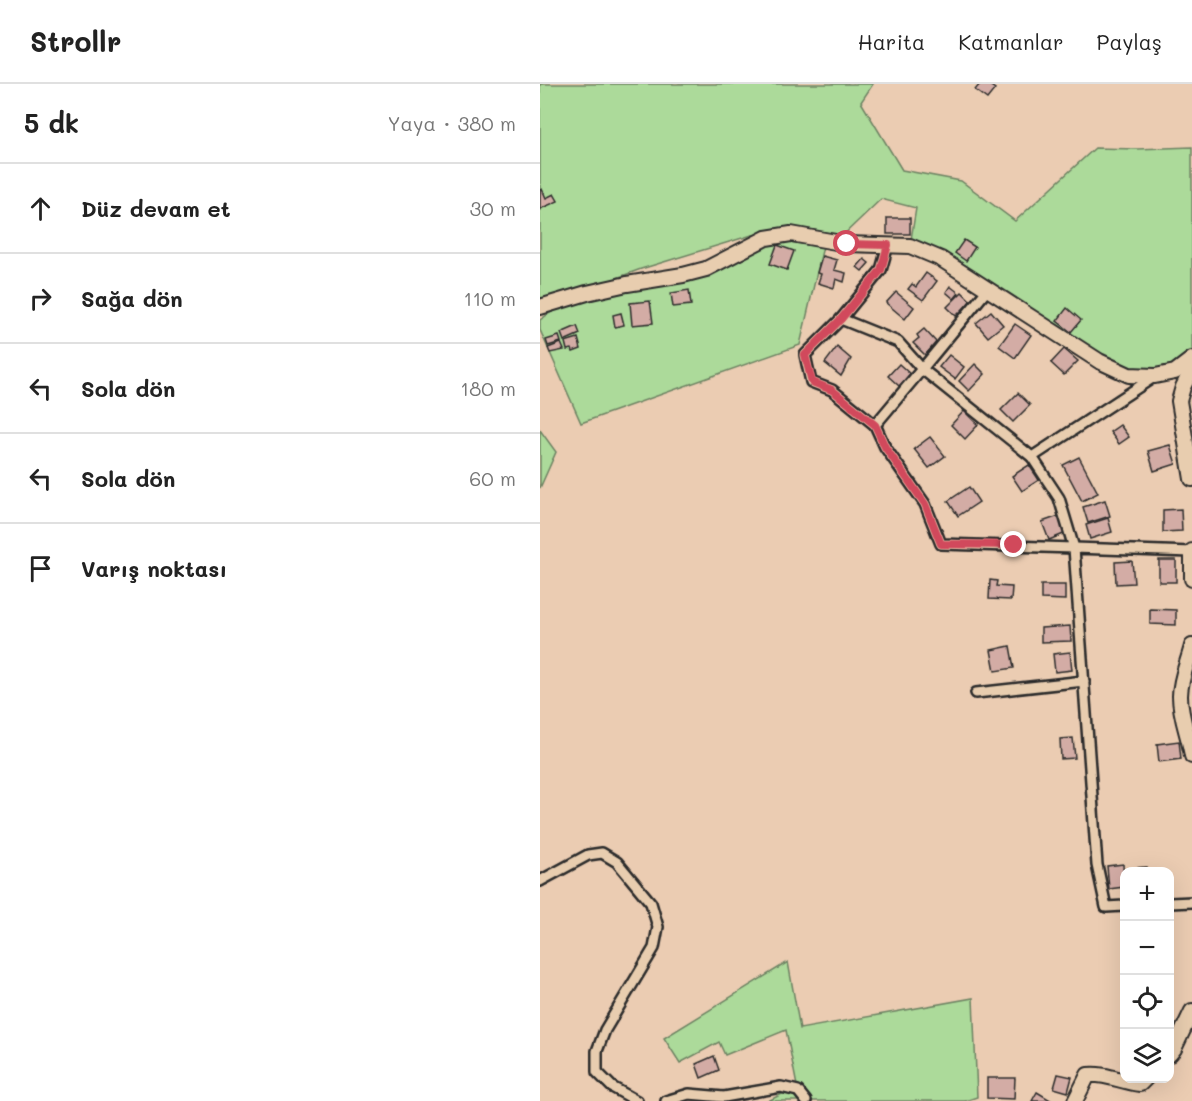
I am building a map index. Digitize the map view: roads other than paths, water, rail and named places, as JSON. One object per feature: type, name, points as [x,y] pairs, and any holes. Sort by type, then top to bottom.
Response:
[{"type":"street","points":[[540,307],[587,293],[706,269],[766,238],[791,234],[847,244],[910,246],[941,259],[1099,362],[1129,375],[1155,376],[1175,372],[1192,359]]},
{"type":"street","points":[[888,245],[881,270],[841,319],[805,355],[812,382],[832,390],[875,425],[891,457],[925,504],[941,544],[1192,552],[1192,579]]},
{"type":"street","points":[[875,425],[988,289]]},
{"type":"street","points":[[841,319],[898,342],[922,369],[1032,457],[1059,498],[1074,548],[1097,865],[1106,907],[1120,906]]},
{"type":"street","points":[[1192,369],[1179,401],[1192,479]]},
{"type":"street","points":[[1032,457],[1155,376]]},
{"type":"street","points":[[1192,646],[1180,696],[1192,756]]},
{"type":"street","points":[[976,693],[1084,681]]},
{"type":"street","points":[[540,881],[588,855],[602,853],[617,862],[651,903],[658,927],[654,948],[605,1030],[597,1051],[597,1072],[612,1087],[637,1101]]},
{"type":"street","points":[[1174,903],[1192,902]]},
{"type":"street","points":[[1174,1049],[1192,1011]]},
{"type":"street","points":[[1075,1101],[1088,1075],[1100,1073],[1120,1082]]},
{"type":"street","points":[[666,1101],[689,1094],[724,1097],[782,1087],[798,1091],[806,1101]]}]
